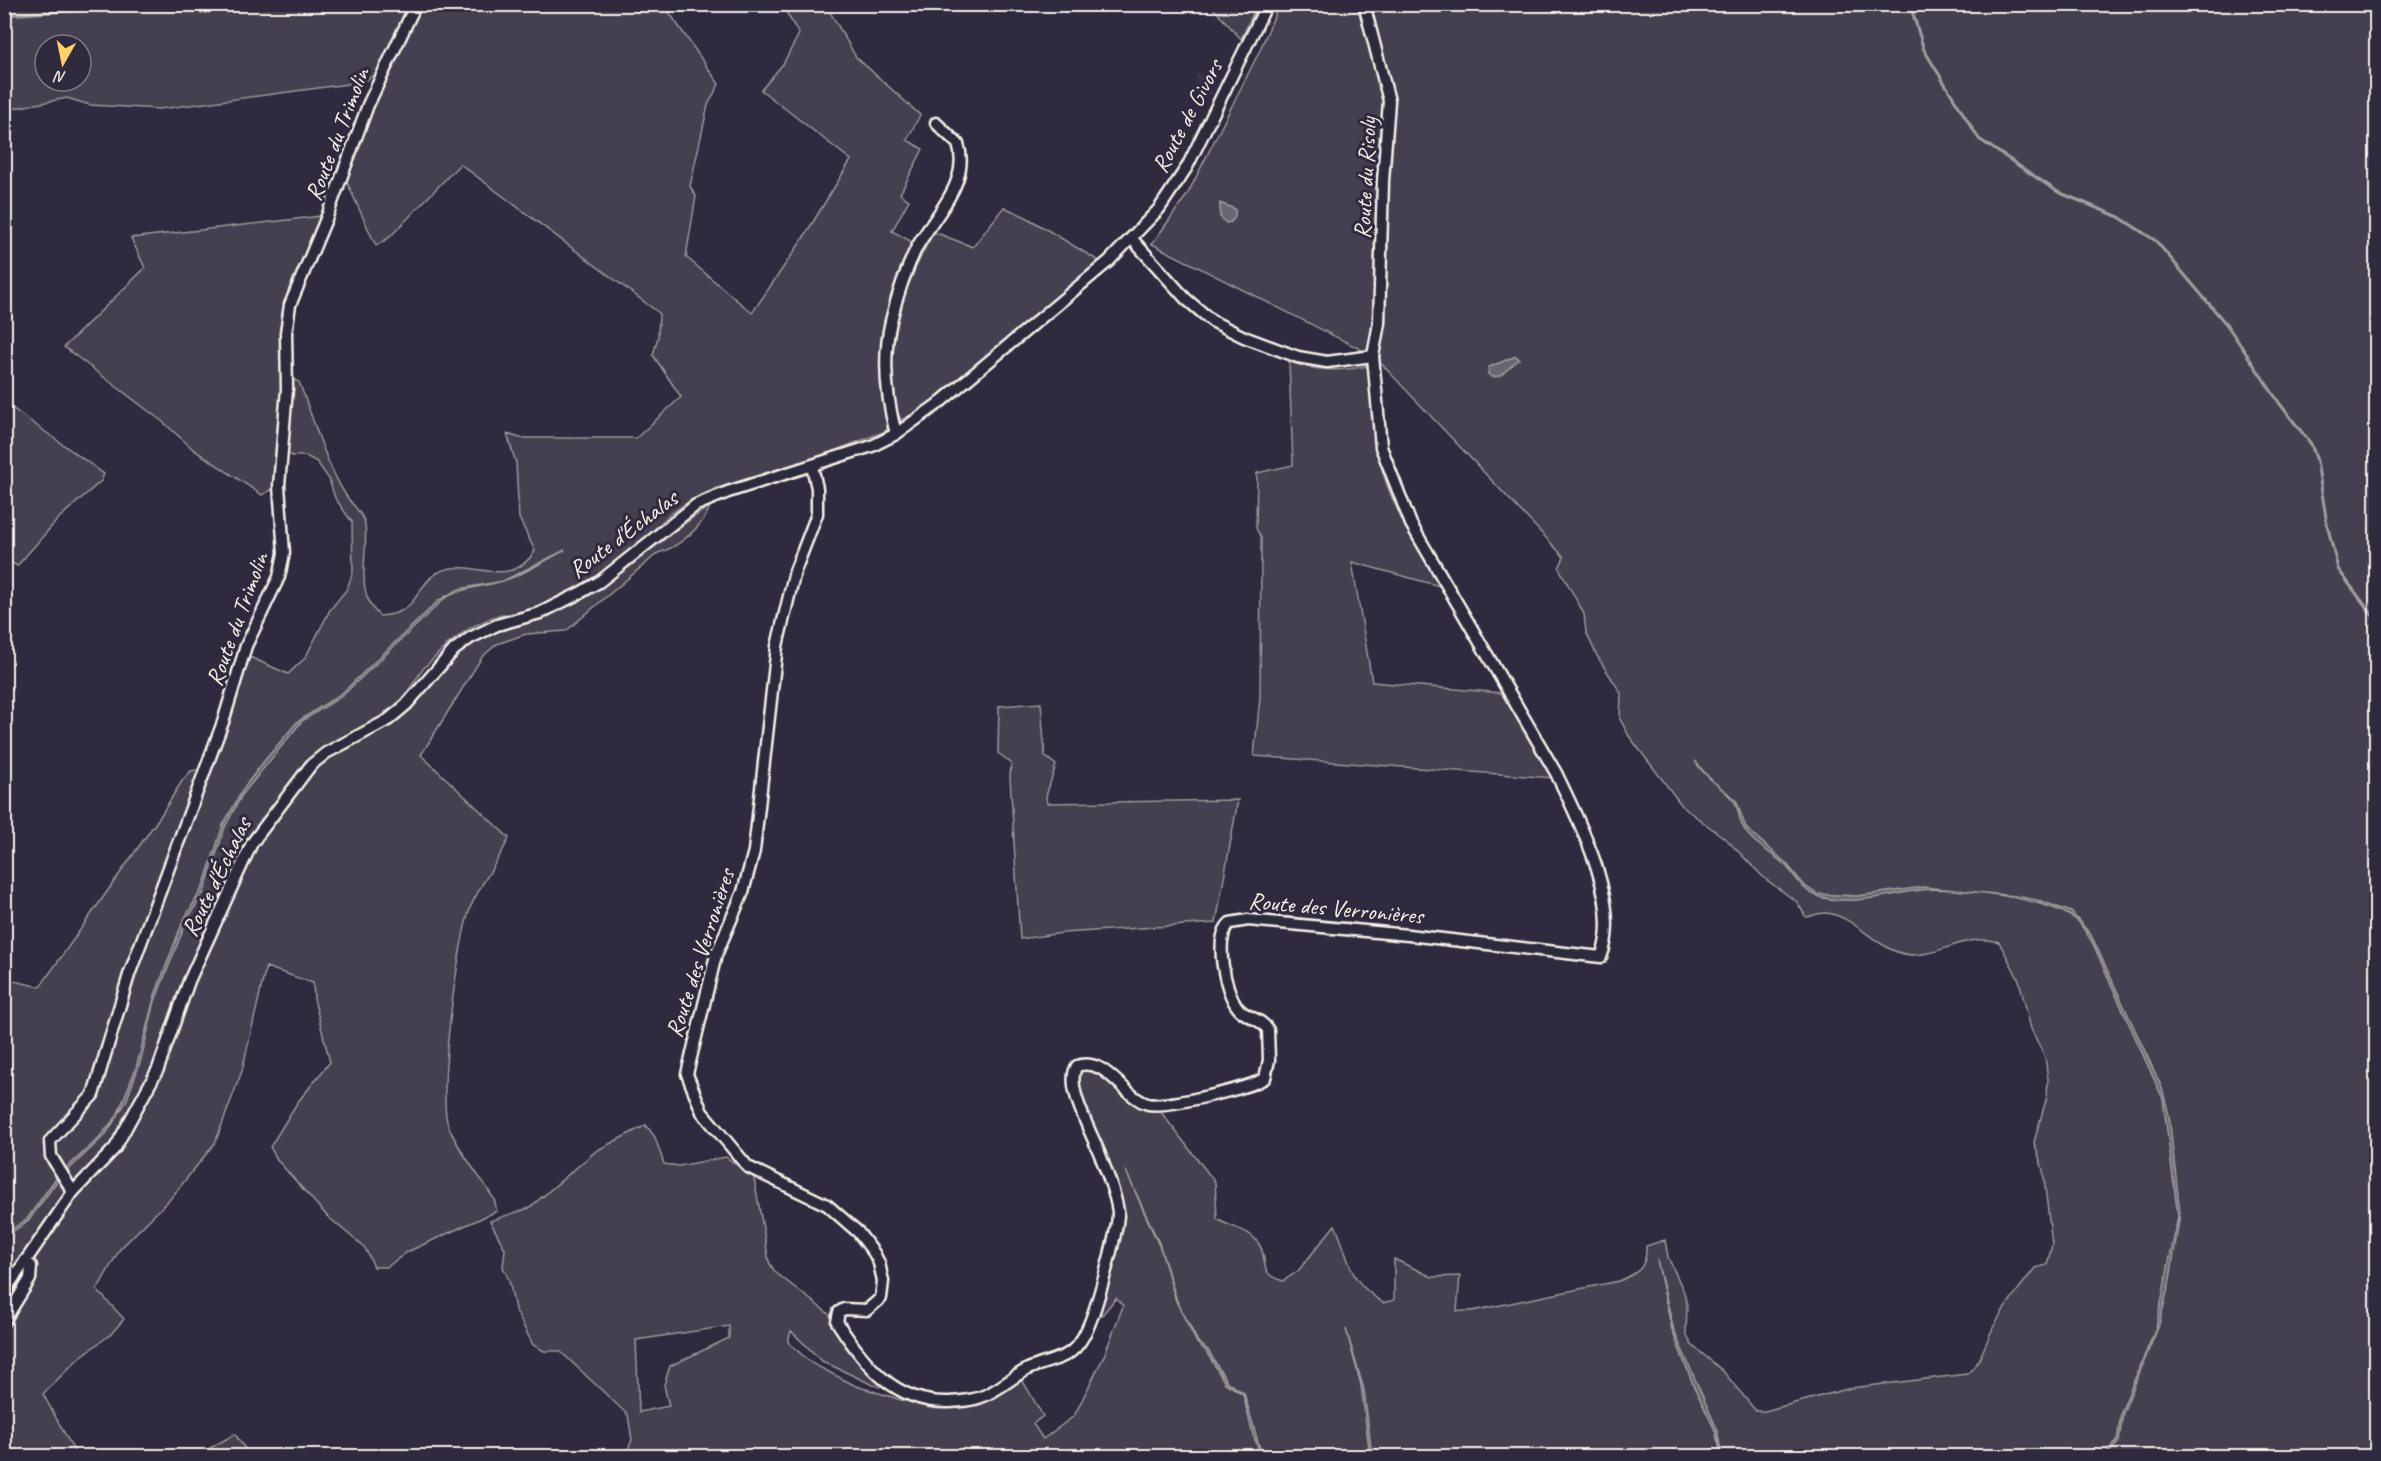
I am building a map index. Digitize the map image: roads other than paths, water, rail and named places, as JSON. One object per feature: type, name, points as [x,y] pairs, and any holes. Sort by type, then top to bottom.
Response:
[{"type":"street","name":"Route du Trimolin","points":[[73,1192],[51,1156],[50,1141],[93,1095],[129,975],[223,722],[246,646],[270,599],[282,564],[285,540],[279,478],[287,389],[286,333],[290,305],[326,219],[371,98],[416,4]]},
{"type":"street","name":"Route de Givors","points":[[897,434],[938,404],[1132,239],[1159,208],[1187,167],[1267,4]]},
{"type":"street","name":"Route du Risoly","points":[[1364,4],[1387,89],[1390,113],[1384,171],[1379,323],[1373,356]]},
{"type":"street","points":[[897,434],[885,371],[891,321],[917,248],[956,185],[959,166],[958,144],[936,123]]},
{"type":"street","points":[[1132,239],[1186,298],[1212,321],[1244,337],[1298,357],[1327,362],[1373,356]]},
{"type":"street","name":"Route des Verronières","points":[[812,466],[817,488],[817,514],[795,571],[777,646],[754,851],[743,892],[716,954],[687,1074],[702,1112],[748,1167],[827,1205],[858,1232],[874,1252],[884,1281],[881,1298],[867,1310],[844,1309],[838,1316],[837,1322],[862,1359],[895,1388],[911,1397],[938,1402],[966,1401],[990,1393],[1026,1370],[1067,1356],[1089,1326],[1114,1236],[1118,1210],[1101,1156],[1075,1092],[1073,1074],[1077,1066],[1094,1065],[1142,1101],[1153,1105],[1211,1095],[1265,1078],[1269,1060],[1268,1030],[1262,1023],[1242,1013],[1227,987],[1222,943],[1225,927],[1230,923],[1248,920],[1601,957],[1605,949],[1607,921],[1601,886],[1591,854],[1562,785],[1433,566],[1394,486],[1381,447],[1373,356]]},
{"type":"street","name":"Route d'Échalas","points":[[4,1292],[73,1192],[115,1148],[146,1094],[158,1069],[189,981],[244,858],[261,828],[300,776],[326,753],[388,720],[406,705],[454,650],[470,638],[497,625],[562,603],[599,582],[686,512],[728,492],[872,446],[897,434]]},
{"type":"street","points":[[4,1322],[30,1279],[31,1266],[25,1261]]},
{"type":"waterway","points":[[4,15],[133,7],[206,12],[224,4]]},
{"type":"waterway","points":[[1910,4],[1924,50],[1979,139],[2058,192],[2119,217],[2156,241],[2227,325],[2280,404],[2311,444],[2317,461],[2327,524],[2338,569],[2376,620]]}]
